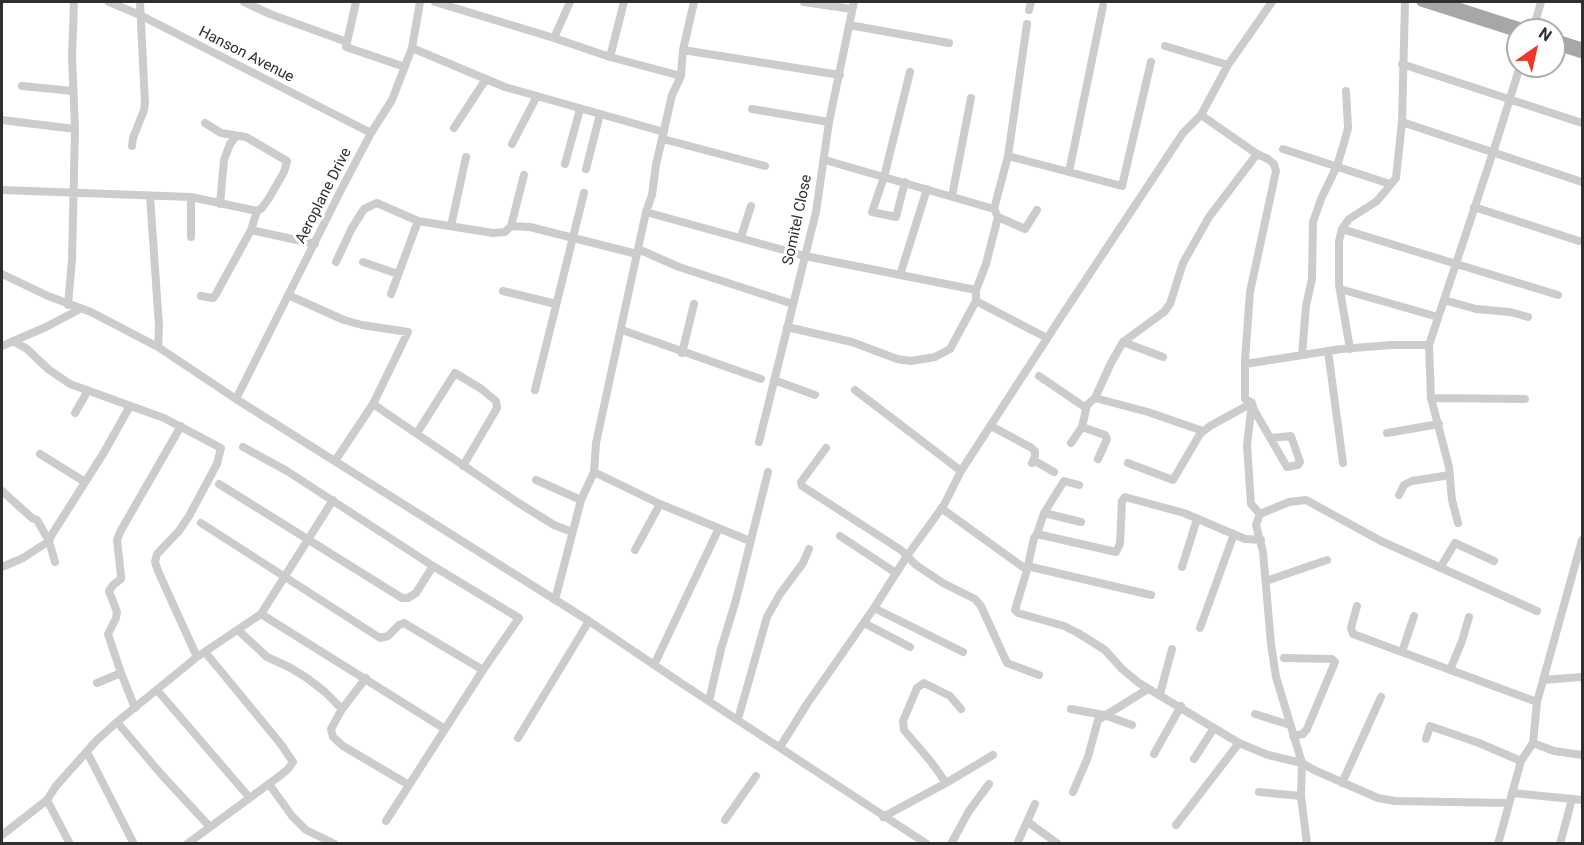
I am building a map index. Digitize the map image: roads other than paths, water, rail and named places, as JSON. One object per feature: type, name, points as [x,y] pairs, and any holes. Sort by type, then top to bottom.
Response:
[{"type":"main road","points":[[1421,2],[1506,29]]},
{"type":"main road","points":[[1443,2],[1465,5],[1506,20]]},
{"type":"main road","points":[[1566,42],[1582,47]]},
{"type":"main road","points":[[1566,49],[1582,54]]},
{"type":"street","points":[[68,305],[72,260],[75,129],[72,56],[74,2]]},
{"type":"street","name":"Hanson Avenue","points":[[109,2],[140,15],[371,134]]},
{"type":"street","points":[[132,146],[145,103],[140,2]]},
{"type":"street","points":[[244,2],[346,42]]},
{"type":"street","points":[[356,2],[345,47],[405,67]]},
{"type":"street","name":"Aeroplane Drive","points":[[236,399],[371,134],[392,100],[412,48],[420,2]]},
{"type":"street","points":[[435,2],[610,57],[681,76]]},
{"type":"street","points":[[554,38],[570,2]]},
{"type":"street","points":[[610,57],[624,2]]},
{"type":"street","points":[[555,600],[581,500],[594,472],[596,443],[672,95],[681,76],[682,50],[694,2]]},
{"type":"street","points":[[804,2],[853,5]]},
{"type":"street","points":[[780,747],[941,508],[961,471],[1047,338],[1183,134],[1202,116],[1228,65],[1272,2]]},
{"type":"street","points":[[1350,349],[1340,289],[1339,242],[1342,228],[1349,219],[1377,201],[1396,178],[1402,122],[1405,2]]},
{"type":"street","points":[[1536,18],[1541,2]]},
{"type":"street","name":"Somitel Close","points":[[759,442],[816,212],[829,122],[853,5]]},
{"type":"street","points":[[1069,172],[1103,6]]},
{"type":"street","points":[[787,327],[852,342],[897,359],[911,361],[935,357],[950,349],[976,301],[976,290],[986,264],[1008,156],[1027,24]]},
{"type":"street","points":[[849,25],[949,43]]},
{"type":"street","points":[[1165,46],[1228,65]]},
{"type":"street","points":[[412,48],[505,87],[765,166]]},
{"type":"street","points":[[682,50],[840,75]]},
{"type":"street","points":[[1008,156],[1122,186],[1151,62]]},
{"type":"street","points":[[1402,64],[1582,123]]},
{"type":"street","points":[[905,182],[896,217],[872,212],[884,177],[910,72]]},
{"type":"street","points":[[1458,524],[1452,500],[1450,475],[1431,398],[1429,345],[1516,78]]},
{"type":"street","points":[[454,128],[486,79]]},
{"type":"street","points":[[22,86],[73,91]]},
{"type":"street","points":[[1302,355],[1306,306],[1312,279],[1313,222],[1337,166],[1348,128],[1346,92]]},
{"type":"street","points":[[512,144],[537,96]]},
{"type":"street","points":[[952,196],[971,98]]},
{"type":"street","points":[[565,164],[580,108]]},
{"type":"street","points":[[752,109],[829,122]]},
{"type":"street","points":[[586,169],[600,114]]},
{"type":"street","points":[[1202,116],[1257,154],[1268,159],[1274,164],[1276,171],[1250,292],[1245,399],[1252,403],[1254,410],[1287,467],[1298,465],[1300,462],[1291,435],[1271,438]]},
{"type":"street","points":[[2,120],[75,129]]},
{"type":"street","points":[[1402,122],[1582,182]]},
{"type":"street","points":[[201,296],[213,298],[251,230],[257,211],[262,208],[274,190],[287,161],[246,137],[221,133],[205,123]]},
{"type":"street","points":[[220,204],[224,160],[236,136]]},
{"type":"street","points":[[1283,149],[1390,184]]},
{"type":"street","points":[[1071,443],[1082,427],[1086,408],[1095,398],[1123,342],[1164,312],[1170,304],[1183,263],[1203,226],[1257,154]]},
{"type":"street","points":[[451,226],[466,157]]},
{"type":"street","points":[[825,160],[952,196],[996,213],[1025,229],[1037,210]]},
{"type":"street","points":[[336,262],[364,209],[377,203],[418,221],[493,233],[505,232],[511,226],[524,175]]},
{"type":"street","points":[[900,275],[927,189]]},
{"type":"street","points":[[2,190],[191,197],[257,211]]},
{"type":"street","points":[[535,390],[584,193]]},
{"type":"street","points":[[150,196],[159,326],[158,347]]},
{"type":"street","points":[[191,197],[191,237]]},
{"type":"street","points":[[741,237],[751,206]]},
{"type":"street","points":[[1474,207],[1579,241]]},
{"type":"street","points":[[646,212],[805,256],[976,290]]},
{"type":"street","points":[[391,294],[418,221]]},
{"type":"street","points":[[511,226],[530,227],[638,251],[679,267],[793,304]]},
{"type":"street","points":[[1342,228],[1558,295]]},
{"type":"street","points":[[251,230],[315,244]]},
{"type":"street","points":[[363,262],[398,274]]},
{"type":"street","points":[[2,274],[68,305],[96,314],[158,347],[236,399],[589,621],[883,817],[927,843]]},
{"type":"street","points":[[1340,289],[1438,317]]},
{"type":"street","points":[[504,291],[556,304]]},
{"type":"street","points":[[288,295],[344,320],[408,332],[373,404],[335,461]]},
{"type":"street","points":[[1444,300],[1476,309],[1510,312],[1528,317]]},
{"type":"street","points":[[976,301],[1047,338]]},
{"type":"street","points":[[682,353],[694,304]]},
{"type":"street","points":[[2,346],[80,309]]},
{"type":"street","points":[[622,330],[761,379]]},
{"type":"street","points":[[27,349],[31,333]]},
{"type":"street","points":[[13,341],[27,349],[58,378],[87,392],[181,426],[222,448],[217,464],[194,507],[179,531],[157,554],[155,562],[197,657]]},
{"type":"street","points":[[1123,342],[1163,357]]},
{"type":"street","points":[[1245,364],[1328,351],[1391,345],[1429,345]]},
{"type":"street","points":[[1328,351],[1343,463]]},
{"type":"street","points":[[417,433],[455,373],[480,388],[496,400],[497,408],[463,466]]},
{"type":"street","points":[[1039,376],[1086,408]]},
{"type":"street","points":[[774,380],[815,395]]},
{"type":"street","points":[[855,390],[961,471]]},
{"type":"street","points":[[75,413],[87,392]]},
{"type":"street","points":[[1095,398],[1148,412],[1203,431]]},
{"type":"street","points":[[1431,398],[1525,399]]},
{"type":"street","points":[[1128,463],[1173,480],[1203,431],[1252,403]]},
{"type":"street","points":[[1252,403],[1247,445],[1251,504],[1260,514]]},
{"type":"street","points":[[373,404],[535,513],[572,532]]},
{"type":"street","points":[[2,567],[23,558],[49,542],[130,406]]},
{"type":"street","points":[[1387,434],[1439,424]]},
{"type":"street","points":[[135,708],[108,634],[117,612],[109,591],[121,579],[117,540],[181,426]]},
{"type":"street","points":[[991,426],[1030,447],[1035,451],[1032,462],[1054,472]]},
{"type":"street","points":[[1082,427],[1105,435],[1107,439],[1098,459]]},
{"type":"street","points":[[243,447],[287,471],[433,566],[519,618],[386,821]]},
{"type":"street","points":[[826,448],[801,482],[802,486],[901,550],[916,565],[943,583],[975,599],[981,606],[1007,663],[1039,675]]},
{"type":"street","points":[[40,454],[85,482]]},
{"type":"street","points":[[594,472],[660,504],[750,540]]},
{"type":"street","points":[[710,701],[721,649],[736,600],[768,472]]},
{"type":"street","points":[[1399,495],[1404,485],[1450,475]]},
{"type":"street","points":[[536,480],[581,500]]},
{"type":"street","points":[[1079,485],[1064,481],[1044,513],[1034,538],[1015,610],[1018,613],[1064,626],[1078,633],[1105,650],[1122,669],[1148,689],[1161,694],[1239,743],[1268,755],[1302,763],[1378,798],[1395,801],[1509,803]]},
{"type":"street","points":[[219,484],[402,598],[408,598],[416,593],[433,566]]},
{"type":"street","points":[[2,490],[37,520],[49,542],[55,562]]},
{"type":"street","points":[[1037,534],[1116,552],[1120,544],[1122,501],[1125,497],[1197,519],[1245,539],[1261,540]]},
{"type":"street","points":[[2,835],[47,800],[56,786],[97,740],[197,657],[261,614],[333,500]]},
{"type":"street","points":[[1307,843],[1301,796],[1302,763],[1274,668],[1261,540],[1256,525],[1260,514],[1289,502],[1306,500],[1381,541],[1537,611]]},
{"type":"street","points":[[634,550],[660,504]]},
{"type":"street","points":[[941,508],[1027,568],[1151,595]]},
{"type":"street","points":[[1044,513],[1081,522]]},
{"type":"street","points":[[1182,567],[1197,519]]},
{"type":"street","points":[[201,524],[380,638],[388,636],[404,623],[483,670]]},
{"type":"street","points":[[654,664],[719,528]]},
{"type":"street","points":[[1200,628],[1234,534]]},
{"type":"street","points":[[840,536],[896,573]]},
{"type":"street","points":[[1498,843],[1521,761],[1533,743],[1537,702],[1582,540]]},
{"type":"street","points":[[1440,567],[1455,543],[1494,561]]},
{"type":"street","points":[[738,719],[767,617],[809,549]]},
{"type":"street","points":[[1266,581],[1327,560]]},
{"type":"street","points":[[1357,606],[1351,628],[1353,634],[1537,702]]},
{"type":"street","points":[[874,608],[963,652]]},
{"type":"street","points":[[261,614],[445,729]]},
{"type":"street","points":[[1402,652],[1414,616]]},
{"type":"street","points":[[1450,670],[1469,616]]},
{"type":"street","points":[[518,738],[589,621]]},
{"type":"street","points":[[864,623],[910,647]]},
{"type":"street","points":[[238,630],[267,657],[307,678],[342,709]]},
{"type":"street","points":[[1161,694],[1172,650]]},
{"type":"street","points":[[187,843],[269,784],[293,762],[290,755],[205,652]]},
{"type":"street","points":[[1284,658],[1332,658],[1335,662],[1307,729],[1303,734],[1293,736]]},
{"type":"street","points":[[97,683],[121,673]]},
{"type":"street","points":[[1543,680],[1582,677]]},
{"type":"street","points":[[366,678],[342,709],[331,729],[333,737],[343,746],[409,785]]},
{"type":"street","points":[[946,783],[904,730],[903,721],[917,688],[924,683],[950,696],[961,709]]},
{"type":"street","points":[[1072,792],[1088,757],[1098,720],[1148,689]]},
{"type":"street","points":[[157,690],[249,798]]},
{"type":"street","points":[[1342,783],[1381,697]]},
{"type":"street","points":[[1154,754],[1181,706]]},
{"type":"street","points":[[1071,709],[1132,725]]},
{"type":"street","points":[[1255,714],[1290,725]]},
{"type":"street","points":[[117,723],[210,827]]},
{"type":"street","points":[[1426,739],[1430,726],[1521,761]]},
{"type":"street","points":[[1194,759],[1214,728]]},
{"type":"street","points":[[1176,825],[1239,743]]},
{"type":"street","points":[[1533,743],[1554,751],[1582,755]]},
{"type":"street","points":[[87,752],[134,843]]},
{"type":"street","points":[[883,817],[993,755]]},
{"type":"street","points":[[725,820],[756,776]]},
{"type":"street","points":[[269,784],[292,816],[306,830],[335,843]]},
{"type":"street","points":[[951,843],[969,811],[989,784]]},
{"type":"street","points":[[1259,792],[1301,796]]},
{"type":"street","points":[[1512,794],[1582,800]]},
{"type":"street","points":[[1560,843],[1572,799]]},
{"type":"street","points":[[47,800],[70,843]]},
{"type":"street","points":[[1017,843],[1035,804]]},
{"type":"street","points":[[1028,822],[1058,843]]}]
